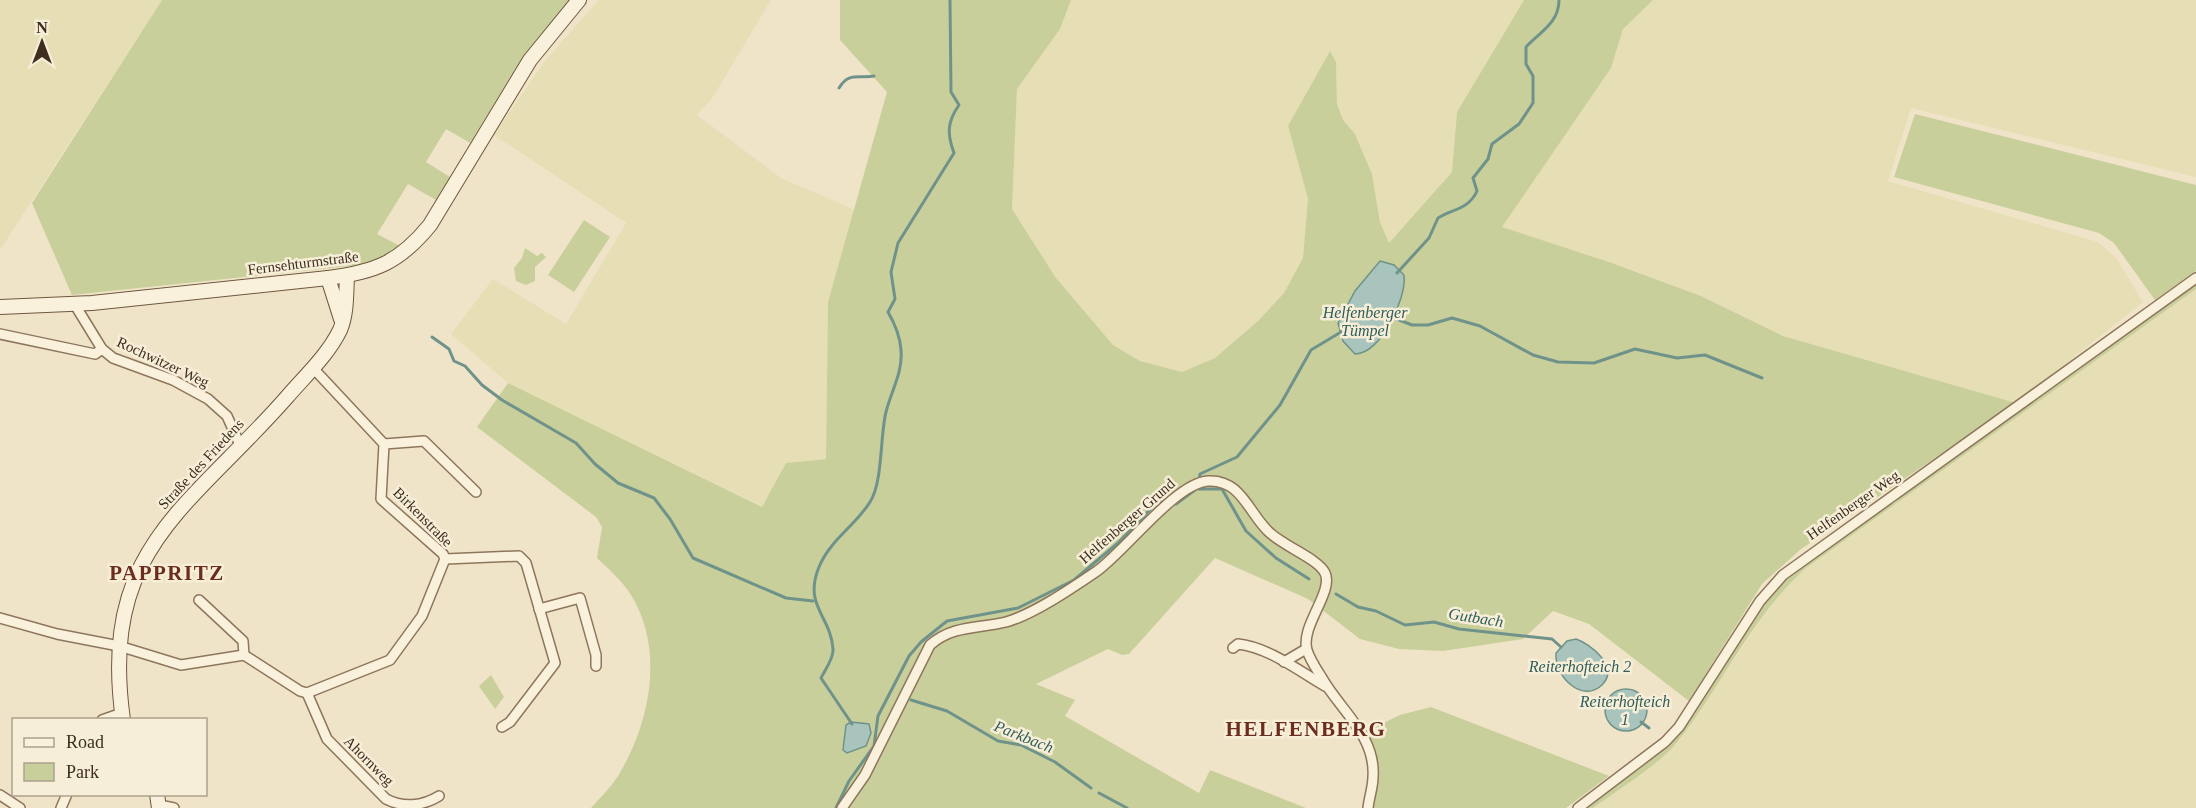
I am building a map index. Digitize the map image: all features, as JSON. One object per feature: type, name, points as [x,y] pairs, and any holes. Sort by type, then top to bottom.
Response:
[{"type":"street","name":"Fernsehturmstraße","points":[[0,307],[75,304],[347,276],[384,266],[415,243],[430,225],[530,60],[579,0]]},
{"type":"street","name":"Straße des Friedens","points":[[123,716],[119,646],[122,620],[132,584],[150,547],[182,506],[313,368],[332,344],[342,322],[347,276]]},
{"type":"street","points":[[328,278],[342,322]]},
{"type":"street","name":"Helfenberger Weg","points":[[1578,808],[1665,742],[1679,727],[1761,600],[1783,575],[2196,278]]},
{"type":"street","name":"Rochwitzer Weg","points":[[75,304],[102,350],[113,358],[173,380],[208,399],[227,416],[240,445]]},
{"type":"street","points":[[0,334],[95,354],[102,350]]},
{"type":"street","points":[[313,368],[384,444],[424,441],[476,492]]},
{"type":"street","name":"Birkenstraße","points":[[307,693],[390,660],[422,616],[445,560],[443,554],[381,498],[384,444]]},
{"type":"street","name":"Helfenberger Grund","points":[[842,808],[865,775],[930,645],[942,635],[958,629],[1005,622],[1025,615],[1097,570],[1127,546],[1177,495],[1197,482],[1223,482],[1235,489],[1266,530],[1281,543],[1321,567],[1326,575],[1326,586],[1306,638],[1306,649]]},
{"type":"street","points":[[445,560],[519,556],[526,563],[555,663],[553,669],[510,722],[502,727]]},
{"type":"street","points":[[539,609],[580,598],[596,655],[596,666]]},
{"type":"street","points":[[199,600],[243,641],[244,655]]},
{"type":"street","points":[[0,618],[57,634],[119,646],[181,665],[244,655],[300,691],[307,693]]},
{"type":"street","points":[[1233,648],[1238,645],[1247,645],[1284,662],[1327,687]]},
{"type":"street","points":[[1284,662],[1306,649],[1327,687],[1361,731],[1372,760],[1373,776],[1368,808]]},
{"type":"street","name":"Ahornweg","points":[[307,693],[327,739],[386,799],[397,806],[427,803],[439,796]]},
{"type":"street","points":[[0,795],[20,808]]},
{"type":"street","points":[[158,802],[174,808]]},
{"type":"shaded area","points":[[0,0],[162,0],[0,250]]},
{"type":"shaded area","points":[[599,0],[771,0],[713,97],[697,115],[781,178],[855,210],[828,302],[826,459],[786,463],[763,507],[508,383],[451,334],[493,279],[566,324],[626,223],[494,135],[544,62]]},
{"type":"shaded area","points":[[1071,0],[1524,0],[1457,112],[1452,172],[1389,243],[1380,222],[1372,174],[1355,134],[1343,120],[1337,104],[1336,62],[1330,51],[1288,126],[1308,199],[1303,258],[1284,293],[1258,321],[1215,358],[1182,372],[1140,361],[1113,345],[1056,278],[1012,209],[1017,89],[1060,29]]},
{"type":"shaded area","points":[[1653,0],[2196,0],[2196,177],[1911,108],[1888,181],[2098,242],[2116,258],[2143,302],[2016,403],[1783,336],[1701,296],[1609,262],[1501,227],[1611,68],[1622,29]]},
{"type":"shaded area","points":[[2196,289],[2196,808],[1593,808],[1678,743],[1762,618],[1787,585],[1806,568]]},
{"type":"green space","points":[[162,0],[571,0],[515,69],[470,143],[446,129],[426,162],[450,177],[436,200],[408,184],[377,234],[400,246],[391,254],[359,265],[72,295],[32,203]]},
{"type":"green space","points":[[840,0],[1071,0],[1060,29],[1017,89],[1012,209],[1056,278],[1113,345],[1140,361],[1182,372],[1215,358],[1258,321],[1284,293],[1303,258],[1308,199],[1288,126],[1330,51],[1336,62],[1337,104],[1343,120],[1355,134],[1372,174],[1380,222],[1389,243],[1452,172],[1457,112],[1524,0],[1653,0],[1623,29],[1611,68],[1502,227],[1609,262],[1701,296],[1783,336],[2016,403],[1801,549],[1762,584],[1689,701],[1589,624],[1553,611],[1523,639],[1443,651],[1399,649],[1360,639],[1308,599],[1215,558],[1129,654],[1122,655],[1108,649],[1036,684],[1075,700],[1065,716],[1199,793],[1210,770],[1306,808],[591,808],[618,776],[638,734],[645,710],[650,663],[648,639],[642,616],[631,595],[597,558],[602,527],[596,517],[477,427],[508,383],[762,507],[786,463],[826,459],[828,302],[887,92],[840,40]]},
{"type":"green space","points":[[1915,114],[2196,185],[2196,271],[2155,300],[2114,243],[2099,233],[1894,177]]},
{"type":"green space","points":[[584,220],[610,237],[574,292],[548,275]]},
{"type":"green space","points":[[525,248],[537,256],[542,253],[546,257],[535,267],[535,281],[526,285],[516,281],[514,268],[522,258]]},
{"type":"green space","points":[[2196,282],[2196,289],[1806,568],[1787,587],[1754,628],[1695,718],[1671,749],[1651,767],[1593,808],[1585,808],[1658,753],[1766,600],[1790,573],[1872,515],[1896,502],[1907,490]]},
{"type":"green space","points":[[491,675],[504,697],[495,709],[479,686]]},
{"type":"green space","points":[[1431,707],[1609,776],[1566,808],[1372,808],[1376,787],[1376,769],[1367,731],[1400,715]]},
{"type":"water","name":"Helfenberger Tümpel","points":[[1380,261],[1394,265],[1404,275],[1401,297],[1397,310],[1383,335],[1365,352],[1355,354],[1343,341],[1338,323],[1355,291]]},
{"type":"water","name":"Reiterhofteich 2","points":[[1576,639],[1596,651],[1606,664],[1607,678],[1594,690],[1586,691],[1571,685],[1564,678],[1557,662],[1556,653],[1567,641]]},
{"type":"water","name":"Reiterhofteich 1","points":[[1626,689],[1641,695],[1647,710],[1641,725],[1626,731],[1611,725],[1605,710],[1611,695]]},
{"type":"water","points":[[851,722],[869,724],[871,733],[866,746],[847,753],[843,750],[846,725]]},
{"type":"waterway","points":[[852,724],[821,678],[831,660],[833,649],[828,628],[816,601],[815,580],[824,557],[864,510],[874,493],[886,412],[901,358],[898,335],[888,312],[895,299],[891,272],[898,243],[954,153],[949,128],[959,105],[951,92],[950,0]]},
{"type":"waterway","points":[[1397,273],[1429,238],[1438,218],[1470,202],[1477,191],[1473,178],[1488,159],[1492,144],[1519,124],[1533,103],[1533,76],[1526,64],[1526,47],[1552,21],[1556,15],[1559,0]]},
{"type":"waterway","points":[[839,88],[847,79],[874,76]]},
{"type":"waterway","points":[[1389,316],[1412,325],[1428,325],[1452,318],[1480,326],[1533,355],[1558,362],[1594,363],[1635,349],[1677,358],[1705,355],[1762,378]]},
{"type":"waterway","points":[[1199,481],[1200,474],[1237,457],[1280,405],[1311,350],[1341,332]]},
{"type":"waterway","points":[[432,337],[449,349],[454,361],[465,366],[482,385],[502,400],[576,443],[595,464],[618,483],[654,498],[670,519],[693,558],[786,598],[813,601]]},
{"type":"waterway","points":[[1172,503],[1176,504],[1199,487]]},
{"type":"waterway","name":"Gutbach","points":[[1199,489],[1222,489],[1246,531],[1276,558],[1309,579]]},
{"type":"waterway","points":[[836,808],[849,781],[874,746],[878,716],[909,656],[921,642],[947,621],[1018,608],[1074,580],[1118,543],[1159,500],[1166,501]]},
{"type":"waterway","name":"Gutbach","points":[[1336,594],[1358,607],[1376,611],[1405,625],[1434,622],[1459,629],[1552,639],[1561,647]]},
{"type":"waterway","name":"Parkbach","points":[[911,700],[947,711],[998,741],[1021,745],[1055,762],[1091,788]]},
{"type":"waterway","points":[[1641,722],[1649,728]]},
{"type":"waterway","name":"Parkbach","points":[[1099,793],[1127,808]]},
{"type":"district","name":"PAPPRITZ","points":[[167,573]]},
{"type":"district","name":"HELFENBERG","points":[[1306,729]]}]
